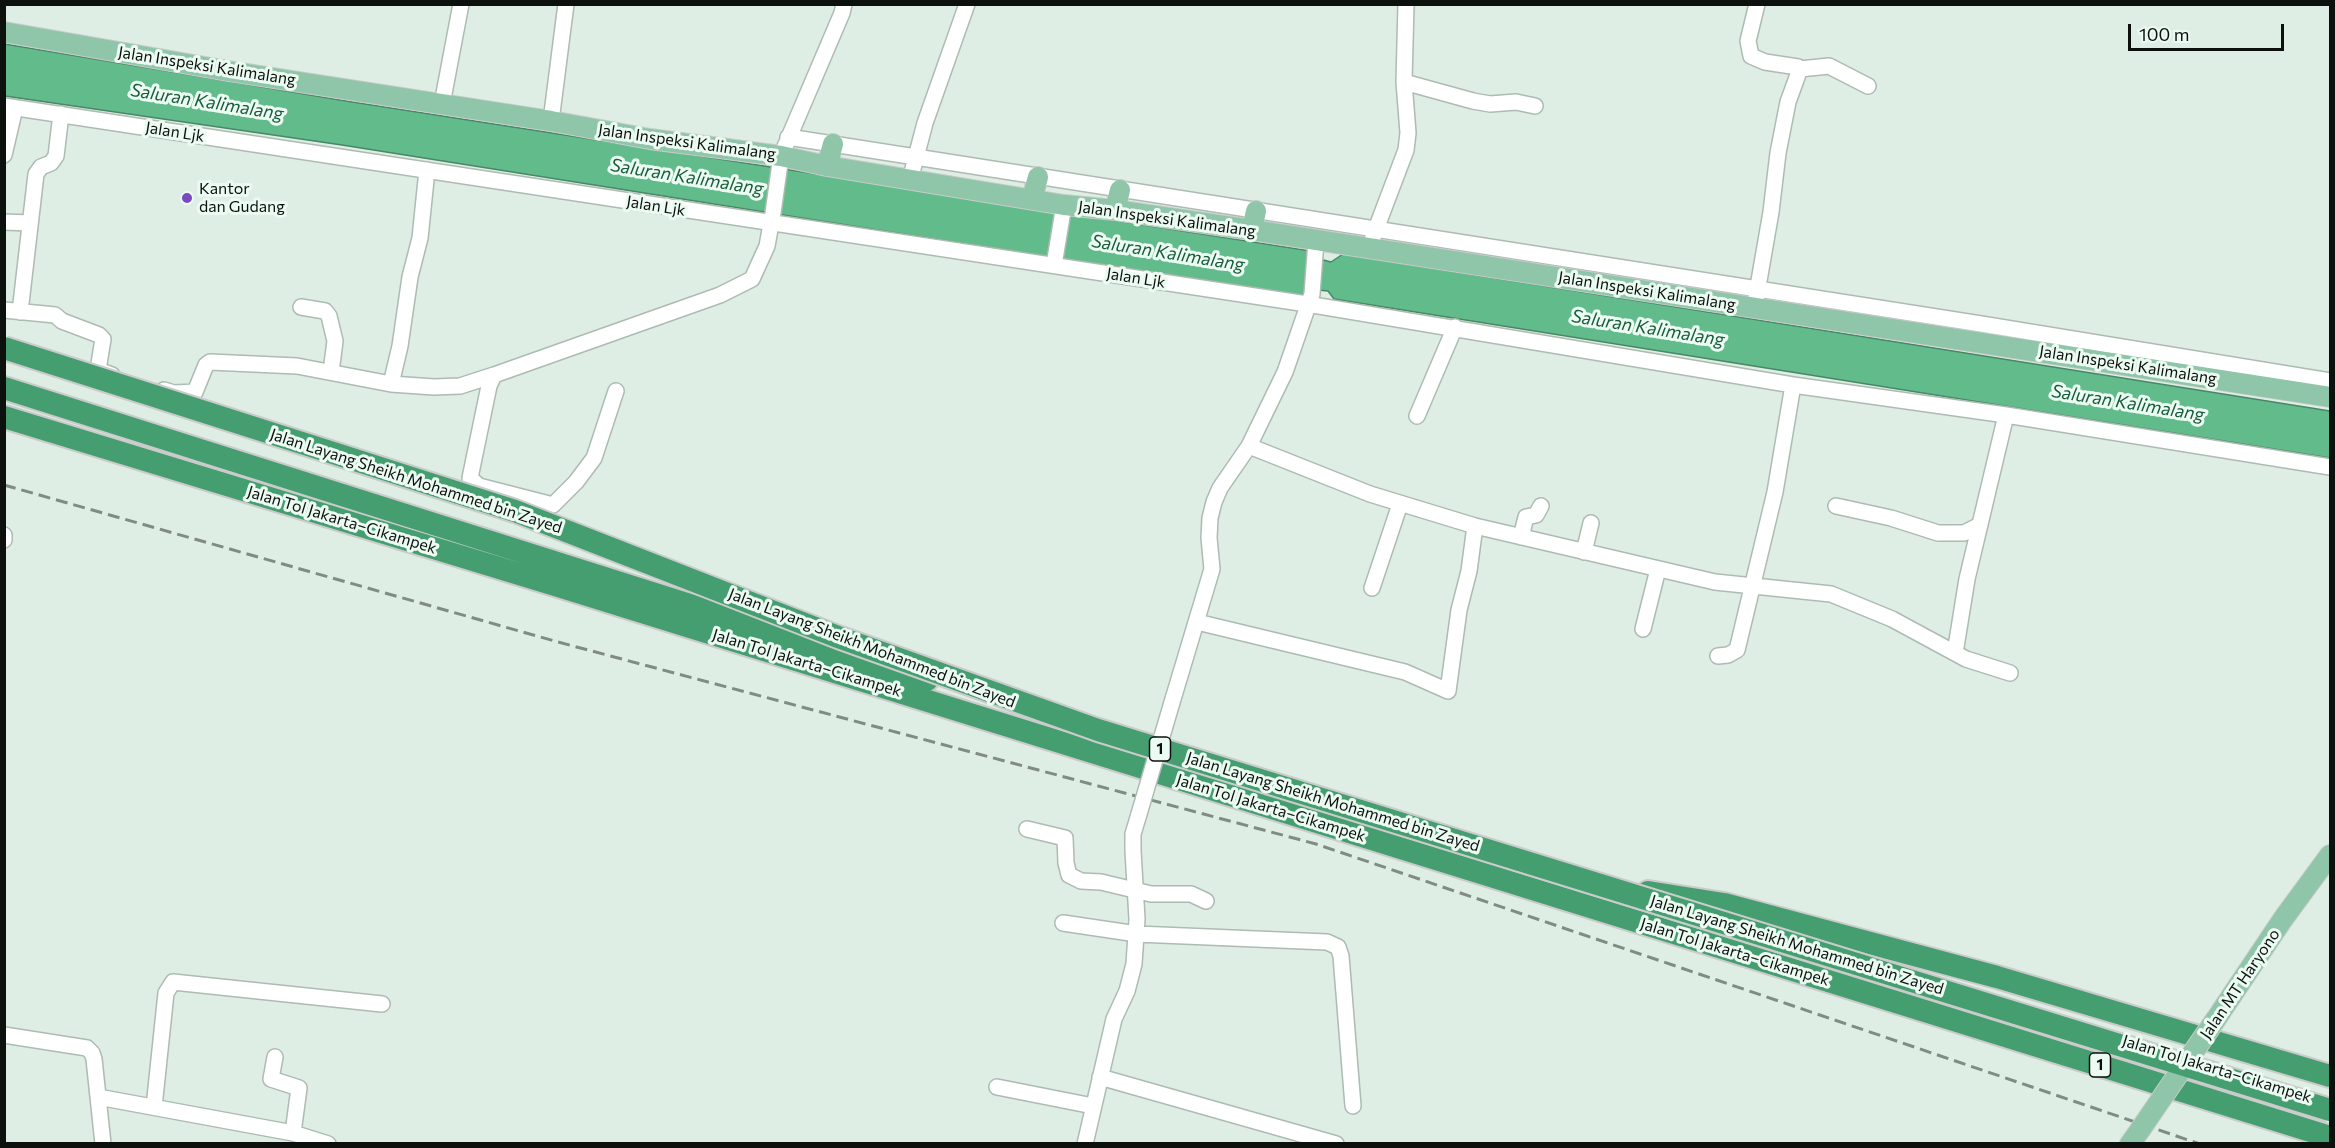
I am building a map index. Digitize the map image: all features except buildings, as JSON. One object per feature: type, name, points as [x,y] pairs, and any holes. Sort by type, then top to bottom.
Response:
[{"type":"highway","name":"Jalan Layang Sheikh Mohammed bin Zayed","points":[[4,348],[515,511],[838,638],[1098,730],[2331,1110]]},
{"type":"highway","name":"Jalan Layang Sheikh Mohammed bin Zayed","points":[[4,363],[508,522],[834,651],[994,711],[2331,1121]]},
{"type":"highway","name":"Jalan Tol Jakarta–Cikampek","points":[[4,388],[1046,718],[2331,1104]]},
{"type":"highway","name":"Jalan Tol Jakarta–Cikampek","points":[[4,417],[589,596],[2331,1137]]},
{"type":"highway","points":[[1608,886],[1724,904],[1997,977],[2331,1076]]},
{"type":"main road","name":"Jalan Inspeksi Kalimalang","points":[[4,32],[216,69],[551,121],[780,161],[827,166],[1032,198],[1064,207],[1254,221],[1316,249],[1369,248],[1756,298],[2331,397]]},
{"type":"main road","points":[[827,166],[833,144]]},
{"type":"main road","points":[[1032,198],[1038,177]]},
{"type":"main road","points":[[1115,210],[1120,190]]},
{"type":"main road","name":"Jalan MT Haryono","points":[[2135,1137],[2283,919],[2331,855]]},
{"type":"street","points":[[442,104],[461,4]]},
{"type":"street","points":[[551,121],[566,4]]},
{"type":"street","points":[[61,114],[56,156],[51,162],[40,167],[36,174],[30,223],[12,311],[55,315],[62,321],[99,335],[103,339],[98,370],[174,393],[195,392],[206,365],[210,362],[297,366],[391,384],[460,386],[738,287],[752,279],[759,266],[772,218],[780,161],[788,137],[842,13],[843,4]]},
{"type":"street","points":[[910,180],[925,123],[967,4]]},
{"type":"street","points":[[1369,248],[1406,150],[1408,133],[1404,82],[1406,4]]},
{"type":"street","points":[[1757,4],[1748,41],[1753,58],[1800,69],[1829,66],[1868,86]]},
{"type":"street","points":[[1756,298],[1771,212],[1778,153],[1788,102],[1800,69]]},
{"type":"street","points":[[1404,82],[1473,101],[1490,104],[1516,102],[1535,106]]},
{"type":"street","points":[[4,155],[10,107]]},
{"type":"street","name":"Jalan Ljk","points":[[10,107],[1310,299],[1455,327],[1793,385],[2006,415],[2331,467]]},
{"type":"street","name":"Jalan Inspeksi Kalimalang","points":[[788,137],[1120,190],[1254,221],[1377,230],[1756,298],[1981,324],[2331,381]]},
{"type":"street","points":[[391,384],[400,346],[410,277],[420,238],[427,170]]},
{"type":"street","points":[[1055,262],[1064,207]]},
{"type":"street","points":[[4,222],[30,223]]},
{"type":"street","points":[[1085,1143],[1114,1019],[1134,964],[1137,934],[1133,834],[1212,569],[1209,538],[1214,502],[1220,488],[1249,446],[1285,372],[1310,299],[1316,249]]},
{"type":"street","points":[[301,307],[325,311],[329,316],[334,341],[331,372]]},
{"type":"street","points":[[1417,416],[1455,327]]},
{"type":"street","points":[[494,375],[489,386],[471,478],[479,486],[553,505],[576,482],[594,458],[616,391]]},
{"type":"street","points":[[1718,656],[1728,655],[1737,650],[1775,492],[1793,385]]},
{"type":"street","points":[[1953,650],[1957,643],[1967,579],[2006,415]]},
{"type":"street","points":[[1249,446],[1400,504],[1475,526],[1715,582],[1831,594],[1861,604],[1953,650],[1966,659],[2010,673]]},
{"type":"street","points":[[1372,588],[1400,504]]},
{"type":"street","points":[[1521,537],[1526,517],[1536,515],[1541,506]]},
{"type":"street","points":[[1836,506],[1891,518],[1938,533],[1965,533],[1980,525]]},
{"type":"street","points":[[1584,552],[1591,523]]},
{"type":"street","points":[[1197,622],[1405,672],[1448,691],[1459,610],[1469,571],[1475,526]]},
{"type":"street","points":[[4,535],[4,540]]},
{"type":"street","points":[[1643,629],[1658,569]]},
{"type":"street","points":[[1027,829],[1065,838],[1065,863],[1069,875],[1081,881],[1101,882],[1151,894],[1191,894],[1206,901]]},
{"type":"street","points":[[1064,923],[1137,934],[1327,942],[1338,947],[1341,956],[1353,1106]]},
{"type":"street","points":[[154,1107],[166,993],[172,982],[382,1004]]},
{"type":"street","points":[[4,1035],[87,1048],[94,1059],[103,1143]]},
{"type":"street","points":[[275,1057],[271,1079],[299,1089],[293,1133]]},
{"type":"street","points":[[1101,1077],[1336,1143]]},
{"type":"street","points":[[997,1087],[1093,1106]]},
{"type":"street","points":[[98,1097],[154,1107],[272,1136],[293,1133],[328,1143]]},
{"type":"water","name":"Saluran Kalimalang","points":[[5,44],[346,101],[1311,251],[1316,258],[1331,262],[1343,254],[2330,411],[2330,458],[1334,299],[1328,291],[1308,289],[1300,297],[342,145],[5,96]]},
{"type":"railway","points":[[4,485],[558,642],[1316,844],[2200,1144]]},
{"type":"place","name":"Kantor dan Gudang","points":[[187,198]]}]
